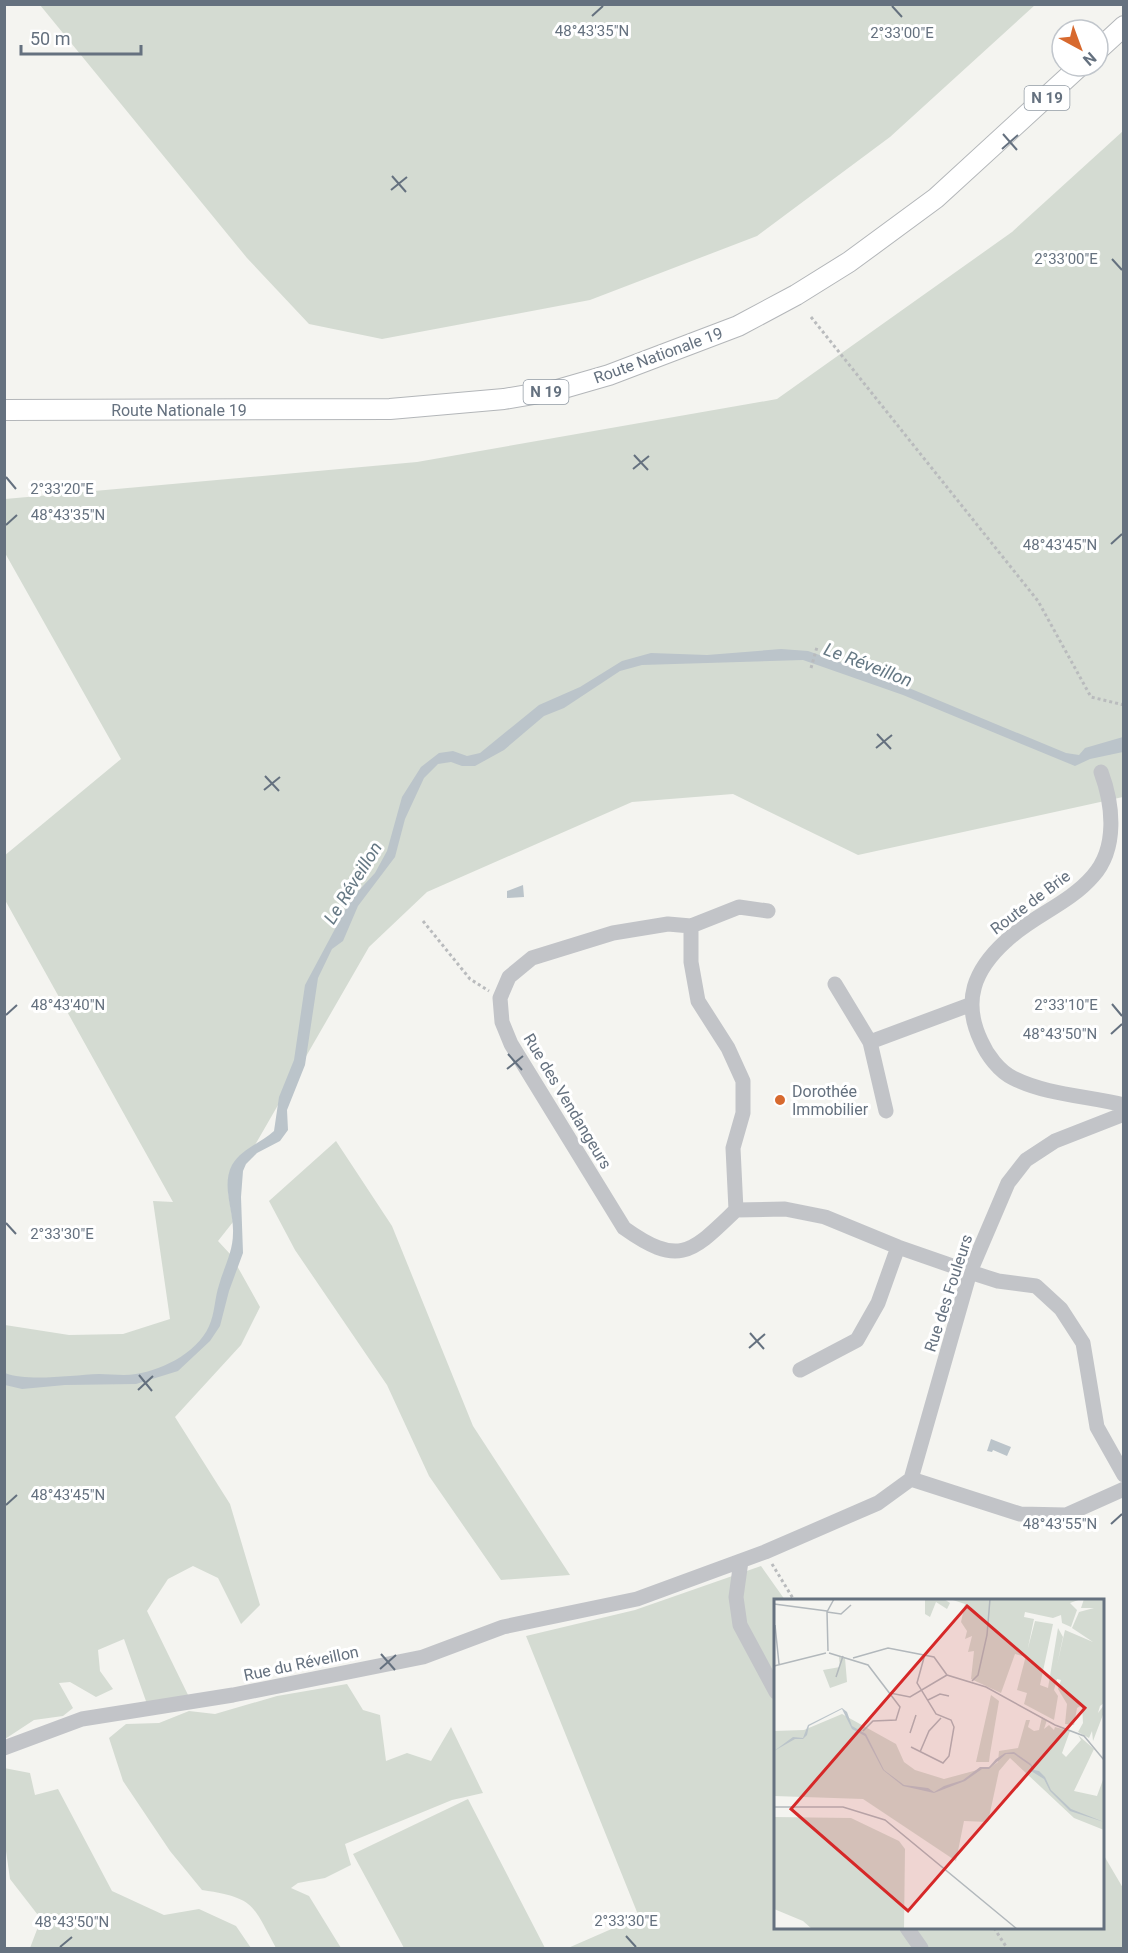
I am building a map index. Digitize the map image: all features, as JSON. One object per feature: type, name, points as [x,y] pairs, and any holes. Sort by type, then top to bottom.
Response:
[{"type":"main road","points":[[1110,39],[1124,26]]},
{"type":"main road","name":"Route Nationale 19","points":[[4,410],[390,410],[504,399],[557,390],[609,375],[738,326],[796,295],[849,262],[936,198],[1067,78]]},
{"type":"street","name":"Route de Brie","points":[[1101,772],[1109,794],[1112,822],[1106,852],[1094,875],[1067,898],[1007,939],[984,964],[972,990],[972,1022],[987,1054],[1011,1077],[1038,1087],[1124,1106]]},
{"type":"street","points":[[500,998],[509,977],[532,958],[613,933],[668,924],[691,926],[739,907],[768,911]]},
{"type":"street","points":[[691,926],[692,962],[698,1001],[728,1048],[742,1081],[743,1113],[733,1148],[736,1210],[785,1209],[825,1217],[898,1247],[970,1272],[998,1281],[1036,1286],[1061,1309],[1083,1343],[1097,1427],[1124,1475]]},
{"type":"street","points":[[835,984],[870,1042],[886,1110]]},
{"type":"street","name":"Rue des Vendangeurs","points":[[500,998],[502,1022],[511,1044],[624,1228],[649,1246],[676,1251],[698,1246],[736,1210]]},
{"type":"street","points":[[870,1042],[972,1004]]},
{"type":"street","name":"Rue des Fouleurs","points":[[911,1479],[970,1272],[1008,1183],[1026,1160],[1055,1142],[1124,1114]]},
{"type":"street","points":[[800,1370],[857,1340],[878,1303],[898,1247]]},
{"type":"street","points":[[911,1479],[1020,1514],[1066,1515],[1124,1489]]},
{"type":"street","name":"Rue du Réveillon","points":[[4,1748],[82,1719],[233,1695],[423,1657],[503,1627],[637,1599],[741,1562],[878,1503],[911,1479]]},
{"type":"street","points":[[741,1562],[736,1597],[740,1625],[774,1688]]},
{"type":"street","points":[[908,1929],[921,1948]]},
{"type":"path","points":[[811,317],[1038,601],[1092,697],[1124,705]]},
{"type":"path","points":[[811,668],[817,647]]},
{"type":"path","points":[[423,921],[470,979],[500,998]]},
{"type":"path","points":[[765,1552],[793,1599]]},
{"type":"path","points":[[995,1929],[1007,1948]]},
{"type":"shaded area","points":[[40,5],[1035,5],[890,137],[757,236],[590,300],[382,339],[309,324],[247,258]]},
{"type":"shaded area","points":[[1123,131],[1123,797],[858,855],[733,794],[632,802],[427,892],[369,947],[228,1192],[233,1222],[218,1241],[231,1255],[260,1307],[241,1345],[175,1417],[230,1504],[260,1605],[241,1624],[218,1578],[193,1566],[168,1579],[147,1611],[190,1699],[147,1704],[124,1639],[98,1650],[100,1671],[113,1689],[96,1697],[70,1682],[59,1683],[73,1708],[63,1716],[34,1720],[5,1739],[5,1325],[69,1335],[123,1334],[170,1319],[153,1201],[173,1202],[5,900],[4,856],[121,759],[5,553],[5,499],[417,462],[777,399],[1012,232]]},
{"type":"shaded area","points":[[781,649],[808,651],[880,676],[1066,753],[1079,755],[1085,748],[1123,737],[1123,752],[1090,759],[1075,766],[903,695],[803,660],[642,665],[620,671],[564,708],[544,716],[504,750],[475,766],[462,766],[451,762],[438,764],[424,778],[405,819],[395,857],[358,906],[343,941],[332,949],[318,978],[305,1065],[287,1110],[288,1130],[280,1141],[257,1153],[246,1164],[243,1171],[241,1197],[243,1253],[229,1291],[220,1326],[210,1341],[178,1371],[136,1384],[65,1385],[22,1389],[5,1385],[5,1373],[38,1378],[99,1374],[127,1375],[147,1372],[181,1357],[199,1341],[206,1331],[233,1240],[228,1190],[232,1165],[241,1154],[274,1131],[279,1097],[294,1060],[305,985],[351,899],[375,873],[387,851],[402,797],[421,767],[439,753],[453,751],[467,756],[480,753],[539,705],[580,687],[622,661],[651,653],[707,655]]},
{"type":"shaded area","points":[[523,885],[524,897],[507,898],[507,891]]},
{"type":"shaded area","points":[[336,1141],[392,1226],[473,1426],[570,1575],[501,1580],[429,1476],[387,1385],[295,1250],[269,1201]]},
{"type":"shaded area","points":[[991,1439],[1011,1447],[1007,1456],[993,1450],[992,1452],[987,1451]]},
{"type":"shaded area","points":[[761,1566],[784,1599],[774,1599],[774,1929],[1104,1929],[1104,1856],[1123,1888],[1123,1948],[568,1948],[639,1917],[526,1636],[635,1610]]},
{"type":"shaded area","points":[[347,1684],[363,1710],[380,1715],[386,1761],[407,1753],[431,1761],[451,1727],[483,1793],[452,1800],[345,1844],[351,1865],[325,1878],[298,1883],[291,1888],[309,1896],[341,1948],[276,1948],[256,1912],[250,1906],[233,1896],[202,1890],[170,1851],[123,1781],[109,1738],[126,1724],[159,1723],[189,1711],[215,1714],[277,1696]]},
{"type":"shaded area","points":[[4,1768],[30,1773],[35,1795],[58,1789],[112,1891],[164,1915],[199,1909],[236,1926],[251,1948],[30,1948],[41,1919],[10,1879],[5,1844]]},
{"type":"shaded area","points":[[468,1799],[545,1948],[404,1948],[353,1854]]},
{"type":"place","name":"Dorothée Immobilier","points":[[780,1100]]},
{"type":"water label","name":"Le Réveillon","points":[[868,665]]},
{"type":"water label","name":"Le Réveillon","points":[[353,883]]}]
